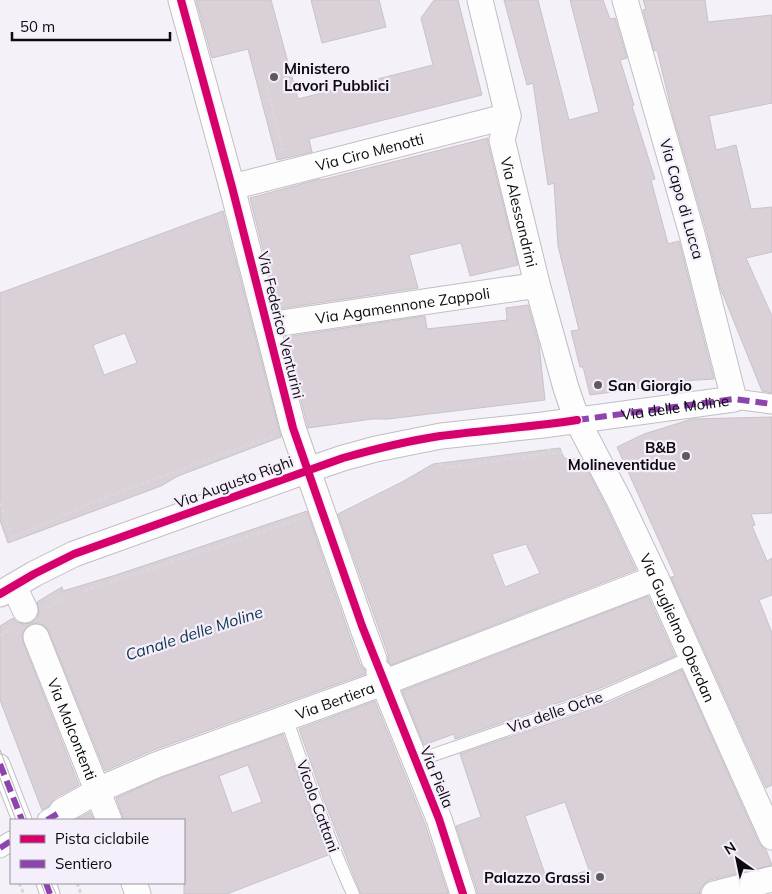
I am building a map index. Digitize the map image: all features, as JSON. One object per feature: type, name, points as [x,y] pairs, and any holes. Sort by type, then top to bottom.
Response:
[{"type":"street","name":"Via Federico Venturini","points":[[182,0],[268,325],[293,428],[308,470]]},
{"type":"street","name":"Via Alessandrini","points":[[480,0],[508,116],[502,140],[537,284],[566,388],[577,420]]},
{"type":"street","name":"Via Capo di Lucca","points":[[625,0],[692,234],[734,399]]},
{"type":"street","name":"Via Ciro Menotti","points":[[232,187],[508,116]]},
{"type":"street","name":"Via Agamennone Zappoli","points":[[268,325],[537,284]]},
{"type":"street","name":"Via delle Moline","points":[[577,420],[734,399],[772,404]]},
{"type":"street","name":"Via Augusto Righi","points":[[7,590],[74,554],[343,458],[441,436],[543,426],[577,420]]},
{"type":"street","name":"Via Guglielmo Oberdan","points":[[577,420],[619,500],[656,578],[772,837]]},
{"type":"street","name":"Via Piella","points":[[308,470],[362,626],[439,819],[463,894]]},
{"type":"street","name":"Via Bertiera","points":[[55,816],[97,791],[156,765],[286,717],[379,671],[656,578]]},
{"type":"street","points":[[7,590],[25,610]]},
{"type":"street","name":"Via Malcontenti","points":[[36,637],[109,819]]},
{"type":"street","points":[[0,764],[22,819]]},
{"type":"street","points":[[714,894],[772,879]]},
{"type":"lane","name":"Via delle Oche","points":[[416,761],[601,697],[692,657]]},
{"type":"lane","name":"Vicolo Cattani","points":[[286,717],[331,843],[353,894]]},
{"type":"path","points":[[266,84],[285,158]]},
{"type":"path","points":[[0,503],[12,539],[90,503],[277,434]]},
{"type":"path","points":[[548,449],[550,454]]},
{"type":"path","points":[[440,464],[445,468],[562,453]]},
{"type":"path","points":[[84,591],[305,518]]},
{"type":"building","points":[[196,0],[271,0],[298,99],[433,65],[421,18],[434,0],[458,0],[482,95],[309,139],[312,152],[277,160],[248,49],[212,58]]},
{"type":"building","points":[[311,0],[379,0],[386,27],[322,43]]},
{"type":"building","points":[[504,0],[538,0],[569,120],[599,112],[570,0],[603,0],[610,19],[615,18],[627,58],[620,60],[655,179],[651,180],[668,244],[679,241],[714,379],[664,382],[664,385],[590,395],[583,367],[580,367],[571,331],[579,330],[558,246],[554,183],[548,185],[533,83],[527,85]]},
{"type":"building","points":[[643,0],[705,0],[708,22],[772,15],[772,103],[709,116],[716,150],[736,145],[751,209],[772,207],[772,252],[746,258],[772,316],[772,393],[762,391],[720,287],[657,50],[654,51],[643,10],[646,9]]},
{"type":"building","points":[[488,138],[518,265],[470,276],[461,243],[409,255],[418,288],[278,309],[250,198]]},
{"type":"building","points":[[223,211],[281,437],[178,476],[161,486],[8,543],[0,520],[0,293]],"holes":[[[125,333],[137,363],[104,375],[93,345]]]},
{"type":"building","points":[[528,305],[539,345],[545,400],[308,428],[285,337],[425,316],[427,329],[507,320],[506,308]]},
{"type":"building","points":[[772,417],[772,513],[751,514],[755,525],[752,526],[767,561],[772,558],[772,595],[759,600],[772,633],[772,785],[766,788],[671,577],[675,576],[617,447],[644,434],[692,419]]},
{"type":"building","points":[[560,448],[564,458],[582,460],[636,570],[391,665],[388,661],[388,654],[338,514],[433,464]],"holes":[[[526,544],[540,573],[505,587],[492,554]]]},
{"type":"building","points":[[307,511],[348,631],[365,674],[151,751],[105,771],[49,632],[45,626],[39,623],[30,624],[22,634],[23,642],[79,785],[55,798],[49,806],[42,810],[0,700],[0,626],[13,618],[23,624],[31,623],[37,618],[39,612],[37,602],[62,587],[63,591],[116,575]]},
{"type":"building","points":[[648,596],[675,656],[598,689],[455,739],[454,734],[424,745],[402,691]]},
{"type":"building","points":[[682,670],[759,843],[766,850],[772,865],[710,880],[704,884],[700,894],[477,894],[456,826],[481,817],[460,754],[604,705]],"holes":[[[565,802],[589,870],[548,883],[525,816]]]},
{"type":"building","points":[[375,701],[425,824],[448,894],[361,894],[325,803],[299,729]]},
{"type":"building","points":[[283,734],[328,855],[227,894],[184,894],[185,819],[123,819],[116,798],[161,778]],"holes":[[[248,765],[262,802],[232,813],[219,776]]]},
{"type":"building","points":[[90,812],[94,819],[77,819]]},
{"type":"tram line","points":[[0,750],[27,819]]},
{"type":"tram line","points":[[0,778],[16,819]]},
{"type":"tram line","points":[[41,884],[45,894]]},
{"type":"tram line","points":[[51,884],[56,894]]},
{"type":"marked path","points":[[577,420],[734,399],[772,404]]},
{"type":"marked path","points":[[0,764],[22,819]]},
{"type":"marked path","points":[[49,819],[62,811]]},
{"type":"marked path","points":[[0,848],[10,842]]},
{"type":"marked path","points":[[46,884],[50,894]]},
{"type":"cycle path","points":[[181,0],[232,187],[293,428],[362,626],[439,819],[463,894]]},
{"type":"cycle path","points":[[0,594],[74,554],[343,458],[415,440],[577,420]]},
{"type":"place","name":"Ministero Lavori Pubblici","points":[[274,77]]},
{"type":"place","name":"San Giorgio","points":[[598,385]]},
{"type":"place","name":"B&B Molineventidue","points":[[686,456]]},
{"type":"place","name":"Palazzo Grassi","points":[[600,877]]},
{"type":"water label","name":"Canale delle Moline","points":[[194,633]]}]
